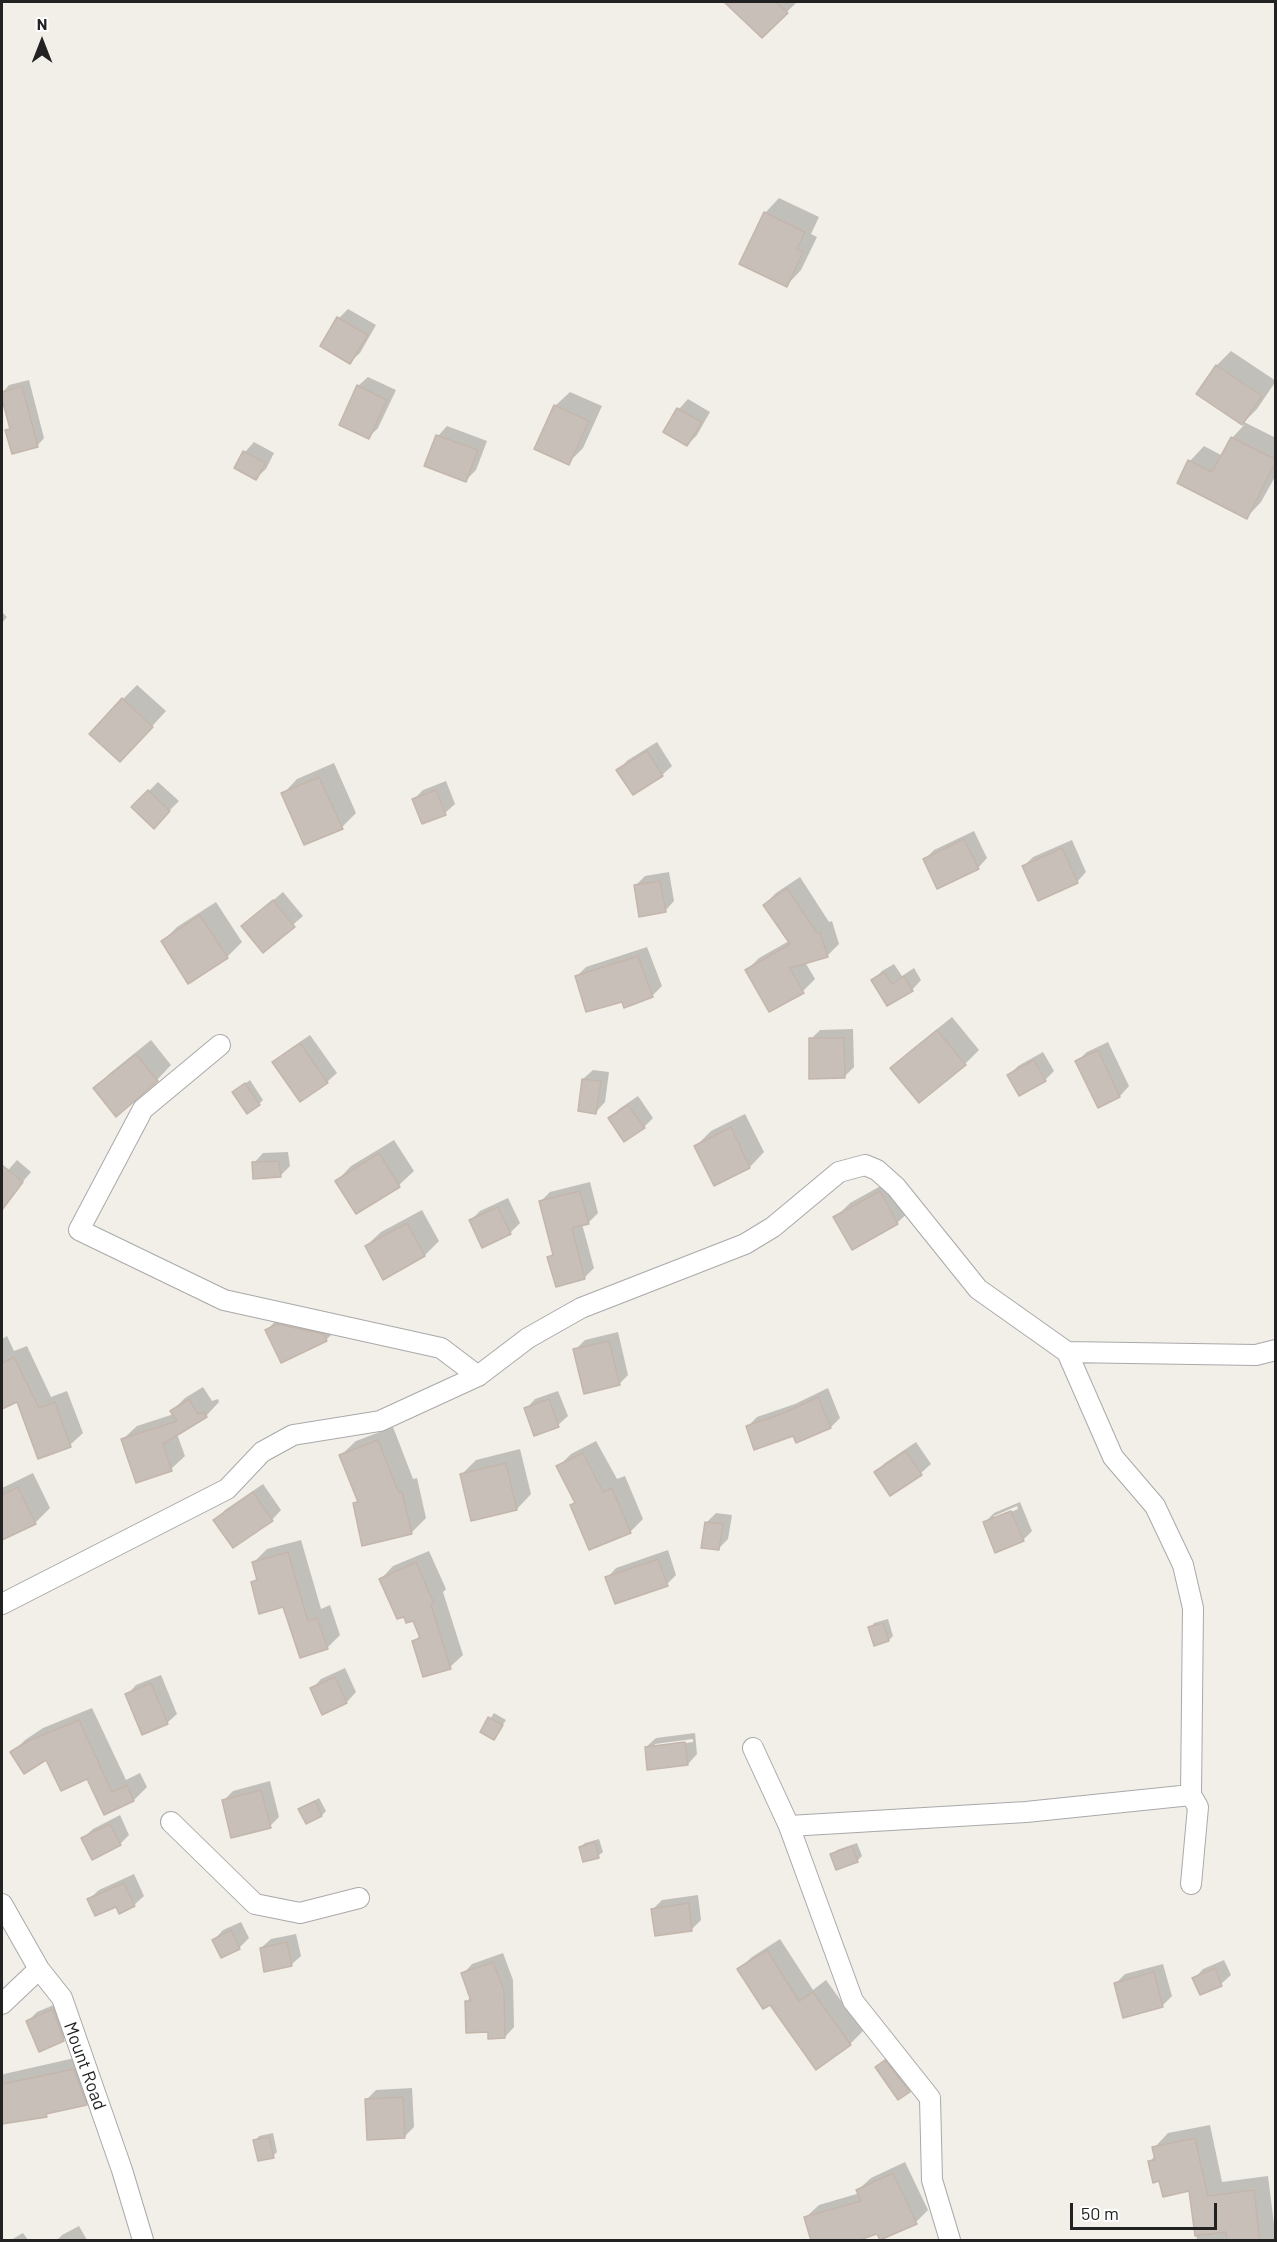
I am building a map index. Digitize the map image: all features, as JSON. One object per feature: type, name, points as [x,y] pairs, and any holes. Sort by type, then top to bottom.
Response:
[{"type":"street","points":[[220,1045],[143,1109],[79,1230],[224,1300],[441,1348],[478,1376]]},
{"type":"street","points":[[2,1604],[227,1488],[262,1452],[293,1435],[380,1421],[478,1376],[528,1338],[581,1308],[745,1244],[773,1227],[839,1172],[865,1165],[877,1170],[896,1187],[978,1289],[1067,1352],[1113,1457],[1155,1506],[1182,1565],[1193,1608],[1191,1795],[1198,1807],[1191,1884]]},
{"type":"street","points":[[1067,1352],[1256,1355],[1275,1350]]},
{"type":"street","points":[[753,1748],[789,1826],[853,2001],[930,2098],[932,2180],[950,2241]]},
{"type":"street","points":[[789,1826],[1026,1812],[1191,1795]]},
{"type":"street","points":[[171,1822],[255,1904],[300,1913],[359,1898]]},
{"type":"street","name":"Mount Road","points":[[2,1904],[39,1969],[62,1998],[122,2170],[143,2241]]},
{"type":"street","points":[[2,2004],[39,1969]]},
{"type":"building","points":[[724,2],[776,2],[788,13],[762,38]]},
{"type":"building","points":[[764,212],[805,232],[797,249],[803,252],[787,287],[739,264]]},
{"type":"building","points":[[337,317],[368,335],[350,364],[320,346]]},
{"type":"building","points":[[1216,365],[1262,396],[1242,425],[1196,394]]},
{"type":"building","points":[[357,385],[387,400],[369,439],[339,425]]},
{"type":"building","points":[[22,386],[38,447],[12,454],[5,430],[10,429],[2,392]]},
{"type":"building","points":[[554,405],[589,421],[569,465],[534,449]]},
{"type":"building","points":[[677,408],[702,422],[687,446],[663,432]]},
{"type":"building","points":[[436,435],[478,450],[466,482],[424,466]]},
{"type":"building","points":[[1231,437],[1275,459],[1247,519],[1177,483],[1188,460],[1212,472]]},
{"type":"building","points":[[243,451],[266,463],[256,480],[234,468]]},
{"type":"building","points":[[122,698],[153,727],[120,762],[89,734]]},
{"type":"building","points":[[647,751],[663,776],[633,795],[616,770]]},
{"type":"building","points":[[319,777],[343,829],[304,845],[281,793]]},
{"type":"building","points":[[148,790],[170,811],[154,829],[131,807]]},
{"type":"building","points":[[436,790],[446,815],[422,824],[412,799]]},
{"type":"building","points":[[964,839],[979,869],[937,889],[923,859]]},
{"type":"building","points":[[1062,848],[1078,883],[1038,901],[1022,866]]},
{"type":"building","points":[[660,881],[666,912],[639,917],[634,885]]},
{"type":"building","points":[[787,888],[817,933],[820,932],[828,957],[790,968],[804,993],[769,1012],[745,970],[790,944],[763,905]]},
{"type":"building","points":[[273,900],[295,927],[263,953],[241,926]]},
{"type":"building","points":[[200,915],[228,958],[188,984],[161,941]]},
{"type":"building","points":[[638,956],[653,997],[624,1008],[622,1002],[586,1012],[575,976]]},
{"type":"building","points":[[884,972],[892,984],[904,976],[913,991],[887,1006],[871,980]]},
{"type":"building","points":[[937,1030],[966,1065],[919,1103],[890,1068]]},
{"type":"building","points":[[809,1038],[844,1038],[845,1078],[809,1079]]},
{"type":"building","points":[[300,1043],[328,1083],[300,1102],[272,1062]]},
{"type":"building","points":[[1098,1050],[1120,1097],[1098,1108],[1075,1061]]},
{"type":"building","points":[[136,1054],[158,1081],[116,1117],[93,1088]]},
{"type":"building","points":[[1034,1060],[1046,1081],[1019,1096],[1007,1075]]},
{"type":"building","points":[[582,1079],[601,1081],[596,1114],[578,1111]]},
{"type":"building","points":[[245,1083],[260,1105],[247,1114],[232,1092]]},
{"type":"building","points":[[628,1105],[645,1128],[624,1142],[608,1118]]},
{"type":"building","points":[[731,1127],[750,1168],[714,1186],[694,1146]]},
{"type":"building","points":[[379,1153],[400,1187],[356,1214],[335,1181]]},
{"type":"building","points":[[279,1161],[281,1177],[253,1179],[252,1162]]},
{"type":"building","points":[[2,1165],[23,1182],[2,1210]]},
{"type":"building","points":[[580,1191],[589,1224],[572,1228],[585,1279],[556,1287],[547,1257],[553,1255],[539,1201]]},
{"type":"building","points":[[880,1191],[898,1224],[852,1250],[833,1217]]},
{"type":"building","points":[[498,1207],[511,1234],[482,1248],[469,1220]]},
{"type":"building","points":[[407,1223],[425,1256],[383,1280],[365,1246]]},
{"type":"building","points":[[277,1324],[324,1334],[327,1341],[281,1363],[265,1330]]},
{"type":"building","points":[[609,1341],[620,1385],[584,1394],[573,1349]]},
{"type":"building","points":[[14,1357],[39,1408],[55,1402],[71,1447],[38,1459],[17,1402],[2,1409],[2,1363]]},
{"type":"building","points":[[818,1397],[831,1428],[796,1443],[793,1436],[754,1450],[746,1426],[784,1413]]},
{"type":"building","points":[[189,1399],[198,1414],[204,1412],[207,1417],[163,1444],[172,1471],[136,1483],[121,1439],[177,1421],[170,1411]]},
{"type":"building","points":[[549,1399],[559,1427],[534,1436],[524,1408]]},
{"type":"building","points":[[378,1440],[399,1493],[402,1492],[412,1534],[362,1546],[353,1503],[358,1502],[339,1455]]},
{"type":"building","points":[[906,1451],[922,1475],[890,1496],[874,1472]]},
{"type":"building","points":[[583,1453],[603,1492],[612,1488],[631,1533],[589,1550],[570,1505],[575,1503],[556,1466]]},
{"type":"building","points":[[506,1463],[517,1510],[471,1521],[460,1474]]},
{"type":"building","points":[[18,1487],[36,1524],[2,1540],[2,1495]]},
{"type":"building","points":[[253,1492],[273,1521],[233,1548],[213,1520]]},
{"type":"building","points":[[1011,1511],[1024,1541],[995,1553],[983,1522]]},
{"type":"building","points":[[705,1522],[723,1524],[719,1550],[701,1548]]},
{"type":"building","points":[[288,1552],[308,1621],[317,1618],[328,1649],[300,1658],[283,1607],[259,1614],[251,1582],[257,1580],[252,1562]]},
{"type":"building","points":[[658,1559],[668,1586],[615,1604],[605,1577]]},
{"type":"building","points":[[416,1562],[434,1603],[431,1605],[451,1669],[423,1677],[412,1641],[420,1638],[413,1621],[406,1623],[404,1617],[397,1619],[379,1579]]},
{"type":"building","points":[[883,1623],[889,1641],[874,1646],[868,1627]]},
{"type":"building","points":[[335,1677],[347,1703],[322,1715],[310,1688]]},
{"type":"building","points":[[151,1683],[168,1724],[142,1735],[125,1694]]},
{"type":"building","points":[[488,1717],[503,1725],[494,1740],[480,1732]]},
{"type":"building","points":[[79,1720],[112,1792],[127,1785],[134,1801],[104,1815],[87,1779],[61,1791],[46,1760],[24,1774],[10,1752],[28,1741]]},
{"type":"building","points":[[685,1742],[688,1765],[647,1770],[645,1747]]},
{"type":"building","points":[[261,1790],[271,1828],[231,1838],[222,1800]]},
{"type":"building","points":[[315,1801],[322,1816],[306,1824],[298,1809]]},
{"type":"building","points":[[110,1824],[121,1845],[92,1860],[81,1838]]},
{"type":"building","points":[[595,1842],[599,1858],[583,1862],[579,1847]]},
{"type":"building","points":[[852,1846],[858,1862],[836,1870],[830,1854]]},
{"type":"building","points":[[124,1883],[135,1906],[119,1914],[116,1907],[95,1916],[87,1899]]},
{"type":"building","points":[[689,1903],[692,1931],[655,1936],[651,1909]]},
{"type":"building","points":[[231,1930],[240,1949],[221,1958],[212,1940]]},
{"type":"building","points":[[287,1942],[292,1966],[264,1972],[260,1948]]},
{"type":"building","points":[[767,1950],[799,2001],[813,1992],[851,2045],[816,2070],[770,2005],[763,2009],[737,1969]]},
{"type":"building","points":[[493,1962],[504,1990],[505,2038],[488,2039],[488,2032],[466,2033],[465,2001],[471,2001],[461,1973]]},
{"type":"building","points":[[1215,1968],[1222,1986],[1200,1995],[1192,1978]]},
{"type":"building","points":[[1154,1972],[1163,2007],[1123,2018],[1114,1983]]},
{"type":"building","points":[[53,2009],[64,2041],[39,2052],[26,2021]]},
{"type":"building","points":[[885,2060],[910,2092],[898,2100],[875,2067]]},
{"type":"building","points":[[74,2069],[87,2105],[46,2114],[47,2117],[2,2124],[2,2084]]},
{"type":"building","points":[[403,2097],[405,2138],[367,2140],[365,2099]]},
{"type":"building","points":[[269,2137],[274,2158],[258,2161],[253,2140]]},
{"type":"building","points":[[1195,2138],[1208,2196],[1254,2190],[1260,2241],[1227,2241],[1226,2232],[1195,2236],[1189,2191],[1163,2197],[1159,2181],[1153,2183],[1148,2161],[1155,2160],[1152,2147]]},
{"type":"building","points":[[893,2173],[917,2224],[880,2240],[877,2234],[856,2241],[811,2241],[804,2217],[861,2201],[856,2190]]}]
